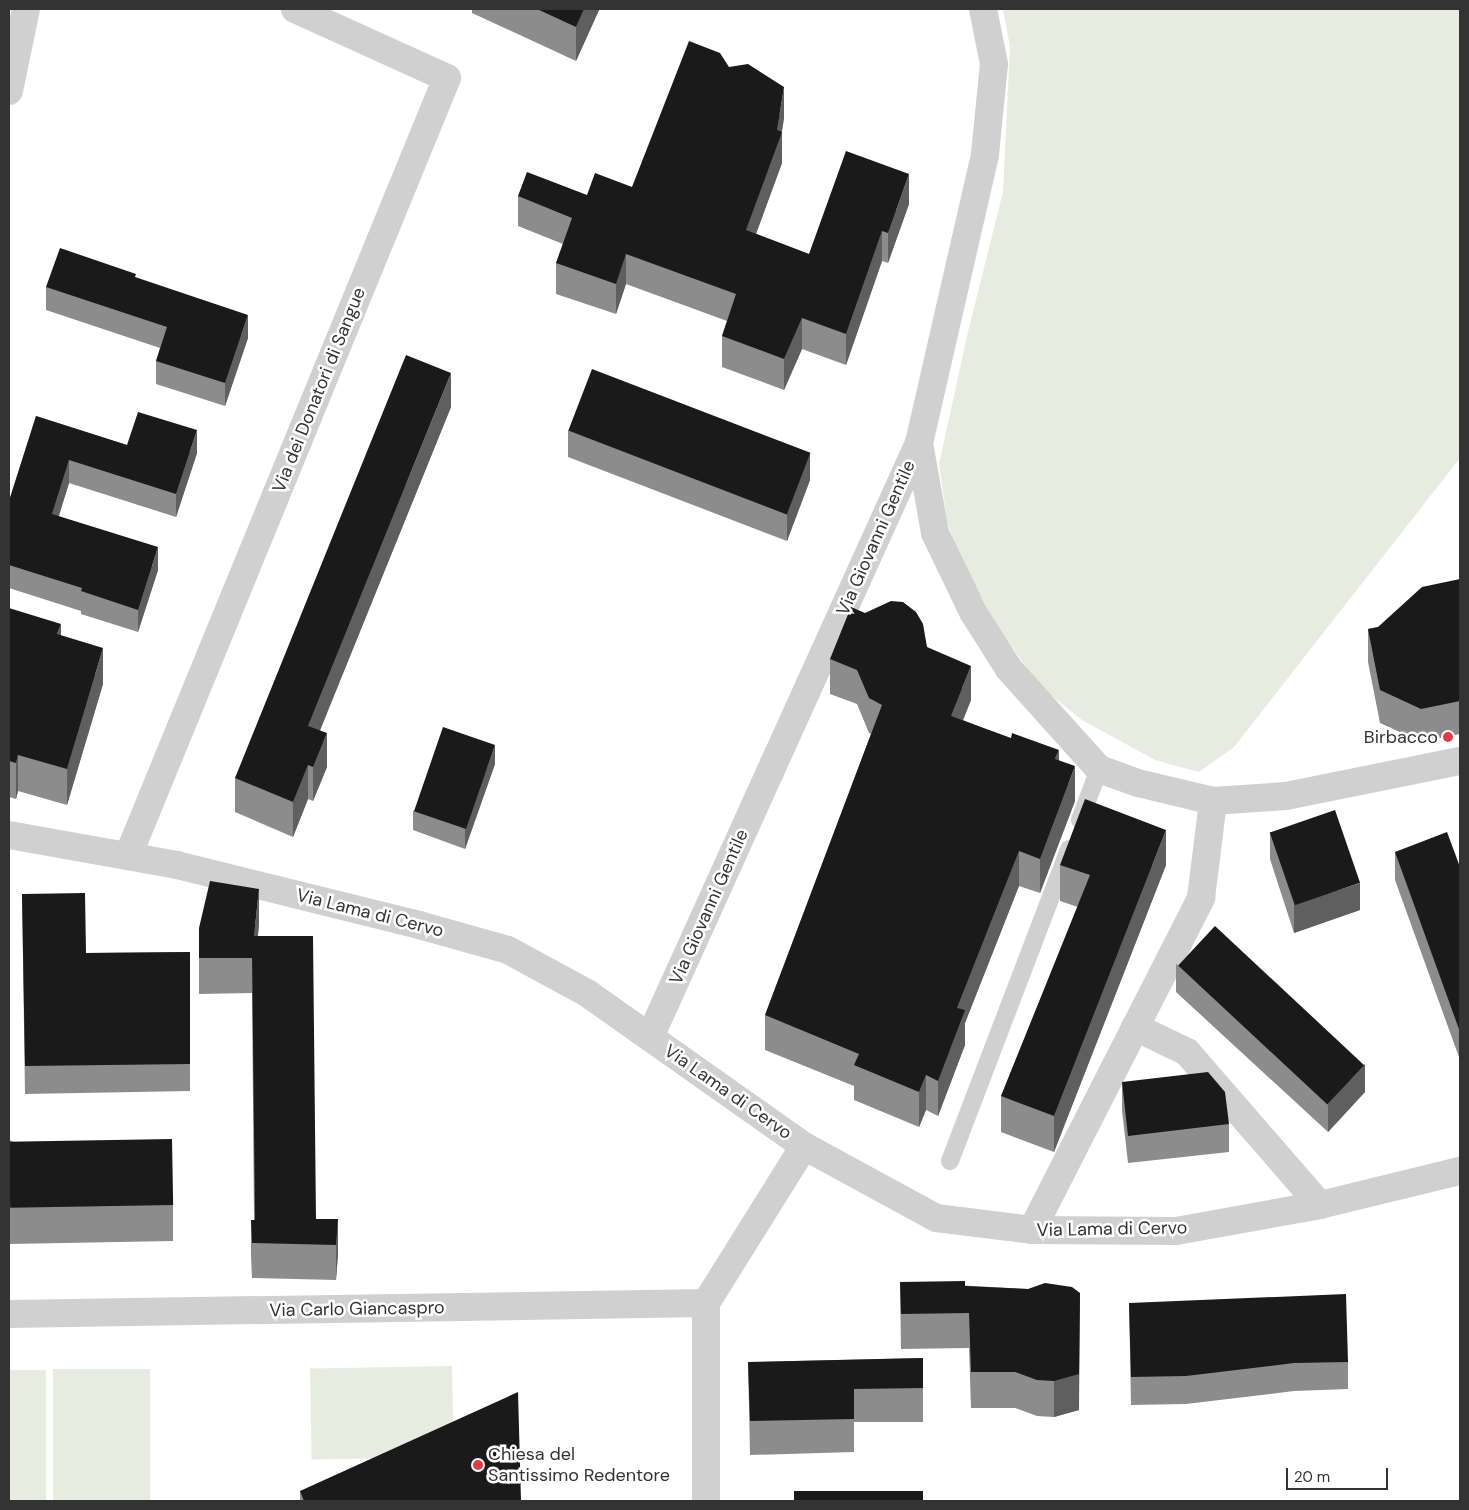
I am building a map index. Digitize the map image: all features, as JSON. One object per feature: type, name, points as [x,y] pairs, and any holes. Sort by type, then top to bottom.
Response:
[{"type":"street","points":[[9,91],[26,9]]},
{"type":"street","name":"Via dei Donatori di Sangue","points":[[128,856],[447,78],[296,9]]},
{"type":"street","name":"Via Giovanni Gentile","points":[[650,1038],[919,443],[985,154],[994,64],[983,9]]},
{"type":"street","points":[[919,443],[935,533],[973,612],[1009,669],[1100,769],[1138,783],[1213,801],[1286,796],[1460,761]]},
{"type":"street","points":[[1032,1230],[1201,898],[1213,801]]},
{"type":"street","name":"Via Lama di Cervo","points":[[9,834],[216,874],[419,925],[508,950],[587,993],[804,1146],[936,1218],[1032,1230],[1176,1231],[1320,1205],[1460,1171]]},
{"type":"street","points":[[1135,1027],[1186,1052],[1320,1205]]},
{"type":"street","points":[[706,1501],[706,1303],[804,1146]]},
{"type":"street","name":"Via Carlo Giancaspro","points":[[9,1314],[706,1303]]},
{"type":"lane","points":[[950,1161],[1100,769]]},
{"type":"shaded area","points":[[1003,9],[1460,9],[1460,458],[1234,747],[1199,772],[1155,760],[1082,720],[1038,685],[996,623],[959,557],[947,521],[939,464],[967,336],[1003,192],[1010,47]]},
{"type":"shaded area","points":[[452,1366],[454,1457],[312,1459],[310,1368]]},
{"type":"shaded area","points":[[53,1369],[150,1369],[150,1501],[53,1501]]},
{"type":"shaded area","points":[[9,1370],[46,1370],[46,1501],[9,1501]]},
{"type":"building","points":[[537,9],[584,9],[576,27]]},
{"type":"building","points":[[689,41],[720,53],[729,67],[748,64],[784,87],[777,130],[782,132],[746,230],[809,254],[846,151],[909,174],[888,233],[882,231],[846,334],[802,318],[784,359],[722,336],[736,294],[626,254],[616,284],[556,263],[572,218],[518,196],[527,172],[587,195],[595,173],[632,187]]},
{"type":"building","points":[[60,248],[136,274],[135,277],[248,315],[225,383],[156,361],[167,327],[46,287]]},
{"type":"building","points":[[406,355],[451,373],[308,726],[327,733],[313,767],[308,765],[293,802],[235,778]]},
{"type":"building","points":[[592,369],[810,453],[787,514],[568,431]]},
{"type":"building","points":[[138,412],[197,430],[176,494],[69,460],[52,514],[158,547],[138,610],[81,591],[82,588],[9,565],[9,501],[36,416],[127,445]]},
{"type":"building","points":[[1460,579],[1460,701],[1421,709],[1380,690],[1368,629],[1378,627],[1422,587]]},
{"type":"building","points":[[891,601],[903,602],[916,612],[923,624],[927,647],[971,666],[951,716],[1011,738],[1012,733],[1059,750],[1055,759],[1075,766],[1040,859],[1019,851],[957,1008],[965,1010],[938,1081],[926,1075],[919,1092],[854,1065],[859,1054],[765,1015],[882,705],[869,698],[857,670],[830,659],[851,607],[865,613]]},
{"type":"building","points":[[9,608],[61,624],[57,634],[103,648],[67,769],[18,755],[16,763],[9,761]]},
{"type":"building","points":[[443,727],[495,745],[466,829],[414,811]]},
{"type":"building","points":[[1085,799],[1166,830],[1054,1116],[1001,1096],[1090,875],[1060,865]]},
{"type":"building","points":[[1335,810],[1360,883],[1295,905],[1270,832]]},
{"type":"building","points":[[1447,832],[1460,867],[1460,1032],[1395,852]]},
{"type":"building","points":[[210,881],[259,889],[254,936],[313,936],[316,1219],[338,1219],[336,1245],[252,1243],[251,1220],[255,1220],[252,955],[252,958],[199,958],[199,928]]},
{"type":"building","points":[[85,893],[86,953],[190,952],[190,1064],[25,1066],[22,894]]},
{"type":"building","points":[[1215,926],[1364,1065],[1327,1105],[1178,965]]},
{"type":"building","points":[[1208,1072],[1225,1092],[1229,1124],[1128,1136],[1122,1082]]},
{"type":"building","points":[[172,1139],[173,1205],[10,1208],[9,1142]]},
{"type":"building","points":[[965,1281],[965,1286],[1028,1289],[1045,1283],[1072,1287],[1080,1293],[1079,1374],[1054,1381],[1037,1380],[1015,1372],[971,1372],[969,1313],[901,1314],[900,1282]]},
{"type":"building","points":[[1346,1294],[1348,1362],[1294,1363],[1186,1376],[1131,1377],[1129,1303]]},
{"type":"building","points":[[923,1358],[923,1388],[854,1389],[854,1419],[750,1421],[748,1362]]},
{"type":"building","points":[[518,1392],[521,1501],[304,1501],[300,1491]]},
{"type":"building","points":[[794,1491],[923,1491],[923,1501],[794,1501]]},
{"type":"place","name":"Birbacco","points":[[1448,737]]},
{"type":"place","name":"Chiesa del Santissimo Redentore","points":[[478,1465]]}]
